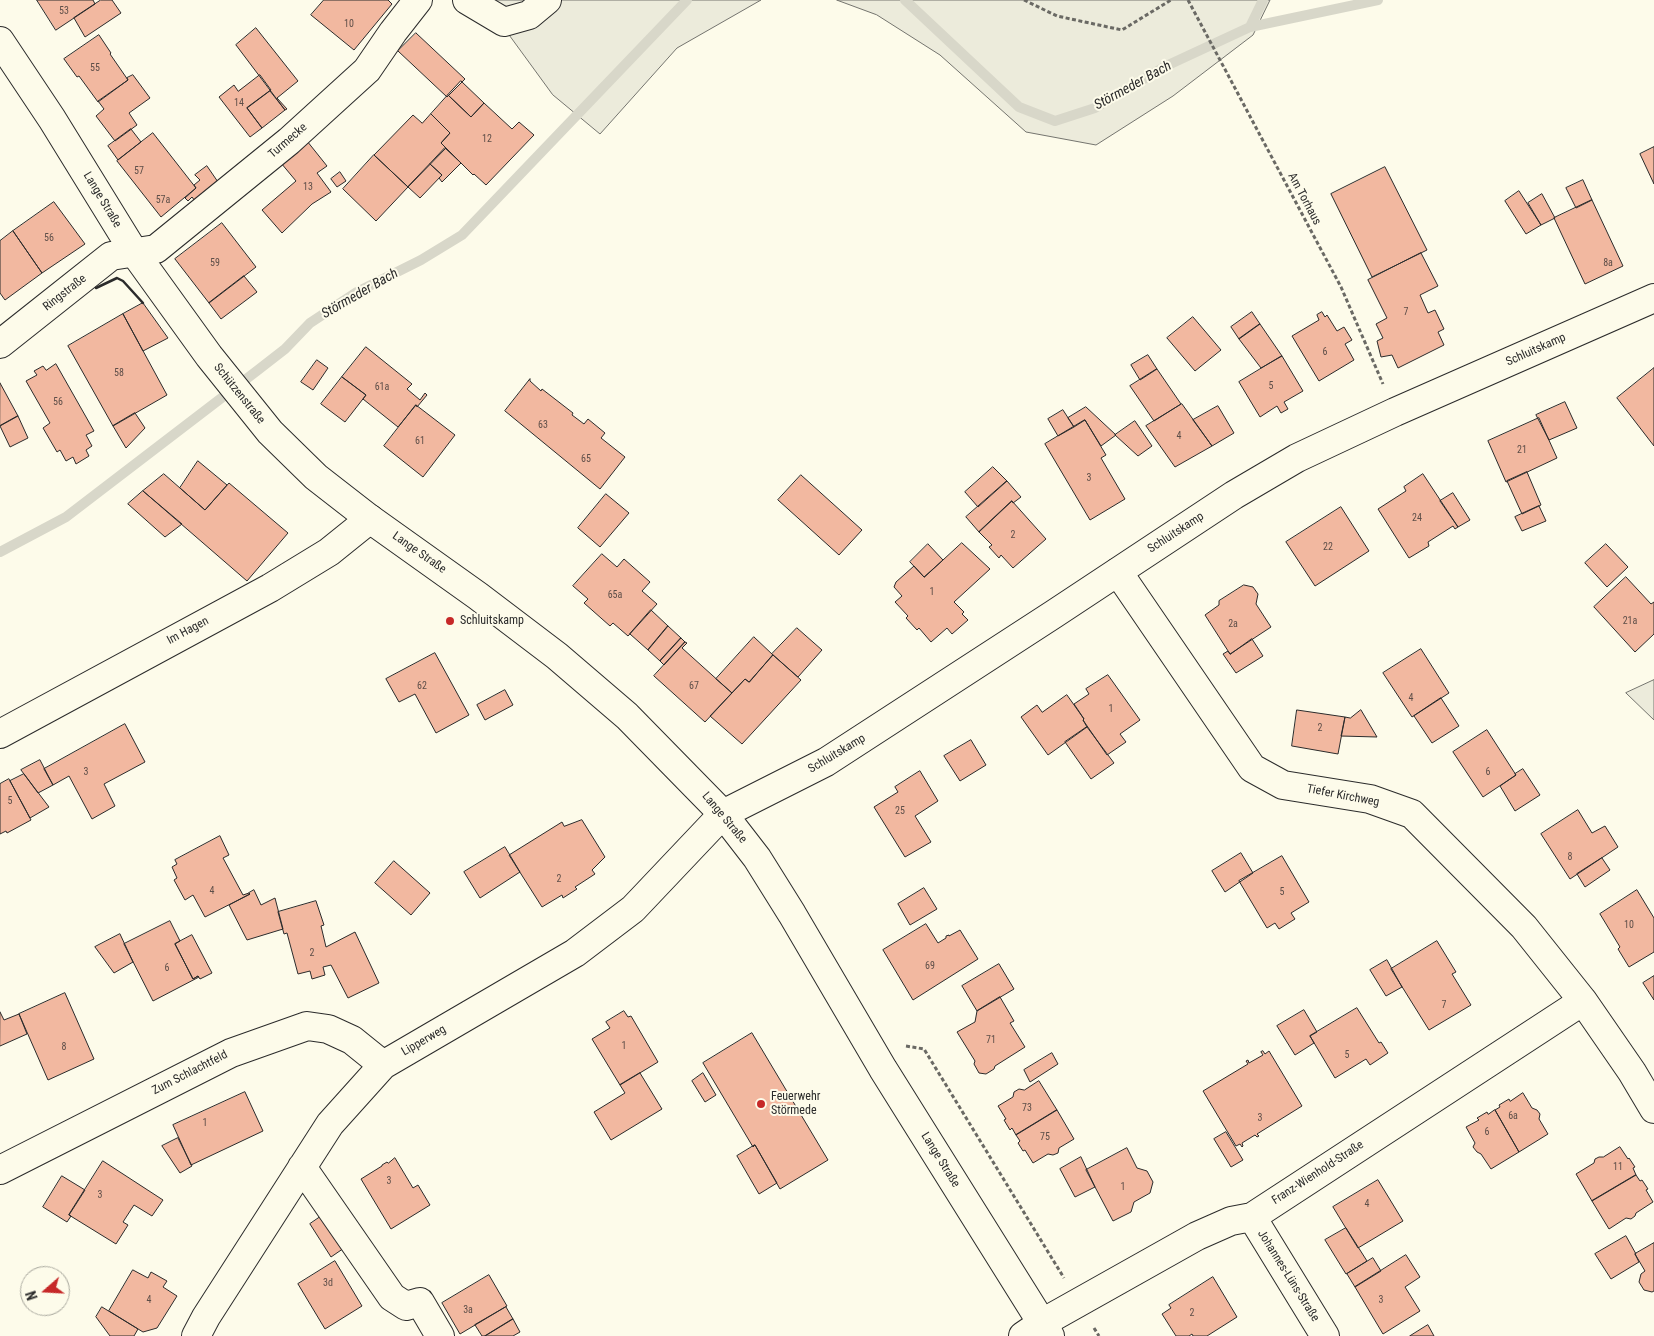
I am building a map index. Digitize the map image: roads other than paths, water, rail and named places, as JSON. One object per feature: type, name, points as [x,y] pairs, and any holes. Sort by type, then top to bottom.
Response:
[{"type":"street","name":"Turmecke","points":[[134,252],[156,249],[289,141],[366,70],[418,0]]},
{"type":"street","points":[[467,0],[504,22],[529,14],[547,0]]},
{"type":"street","name":"Lange Straße","points":[[0,41],[52,119],[134,252],[209,356]]},
{"type":"street","name":"Ringstraße","points":[[0,344],[111,256],[134,252]]},
{"type":"street","name":"Schluitskamp","points":[[723,814],[826,762],[1234,495],[1289,463],[1395,412],[1654,298]]},
{"type":"street","name":"Schützenstraße","points":[[209,356],[270,432]]},
{"type":"street","name":"Lange Straße","points":[[270,432],[316,477],[370,519],[438,566],[557,656],[627,716],[723,814],[756,858],[792,914],[1038,1332]]},
{"type":"street","name":"Im Hagen","points":[[0,734],[270,588],[329,552],[370,519]]},
{"type":"street","name":"Tiefer Kirchweg","points":[[1118,572],[1252,768],[1283,785],[1370,799],[1412,814],[1524,927],[1583,1001],[1632,1072],[1654,1109]]},
{"type":"street","name":"Lipperweg","points":[[196,1336],[206,1317],[330,1124],[383,1065],[575,953],[632,909],[723,814]]},
{"type":"street","name":"Franz-Wienhold-Straße","points":[[1038,1332],[1079,1302],[1197,1236],[1231,1221],[1252,1217],[1583,1001]]},
{"type":"street","name":"Zum Schlachtfeld","points":[[0,1170],[231,1052],[307,1026],[328,1029],[352,1040],[383,1065]]},
{"type":"street","points":[[302,1167],[392,1297],[406,1306],[420,1302],[440,1336]]},
{"type":"street","name":"Johannes-Lüns-Straße","points":[[1252,1217],[1325,1336]]},
{"type":"waterway","name":"Störmeder Bach","points":[[0,552],[66,517],[285,349],[310,323],[357,292],[421,260],[462,235],[687,0]]},
{"type":"waterway","name":"Störmeder Bach","points":[[905,0],[1019,107],[1055,121],[1095,108],[1166,66],[1250,27],[1263,0]]},
{"type":"waterway","points":[[1250,27],[1378,0]]},
{"type":"place","name":"Schluitskamp","points":[[450,621]]},
{"type":"place","name":"Feuerwehr Störmede","points":[[761,1104]]}]
